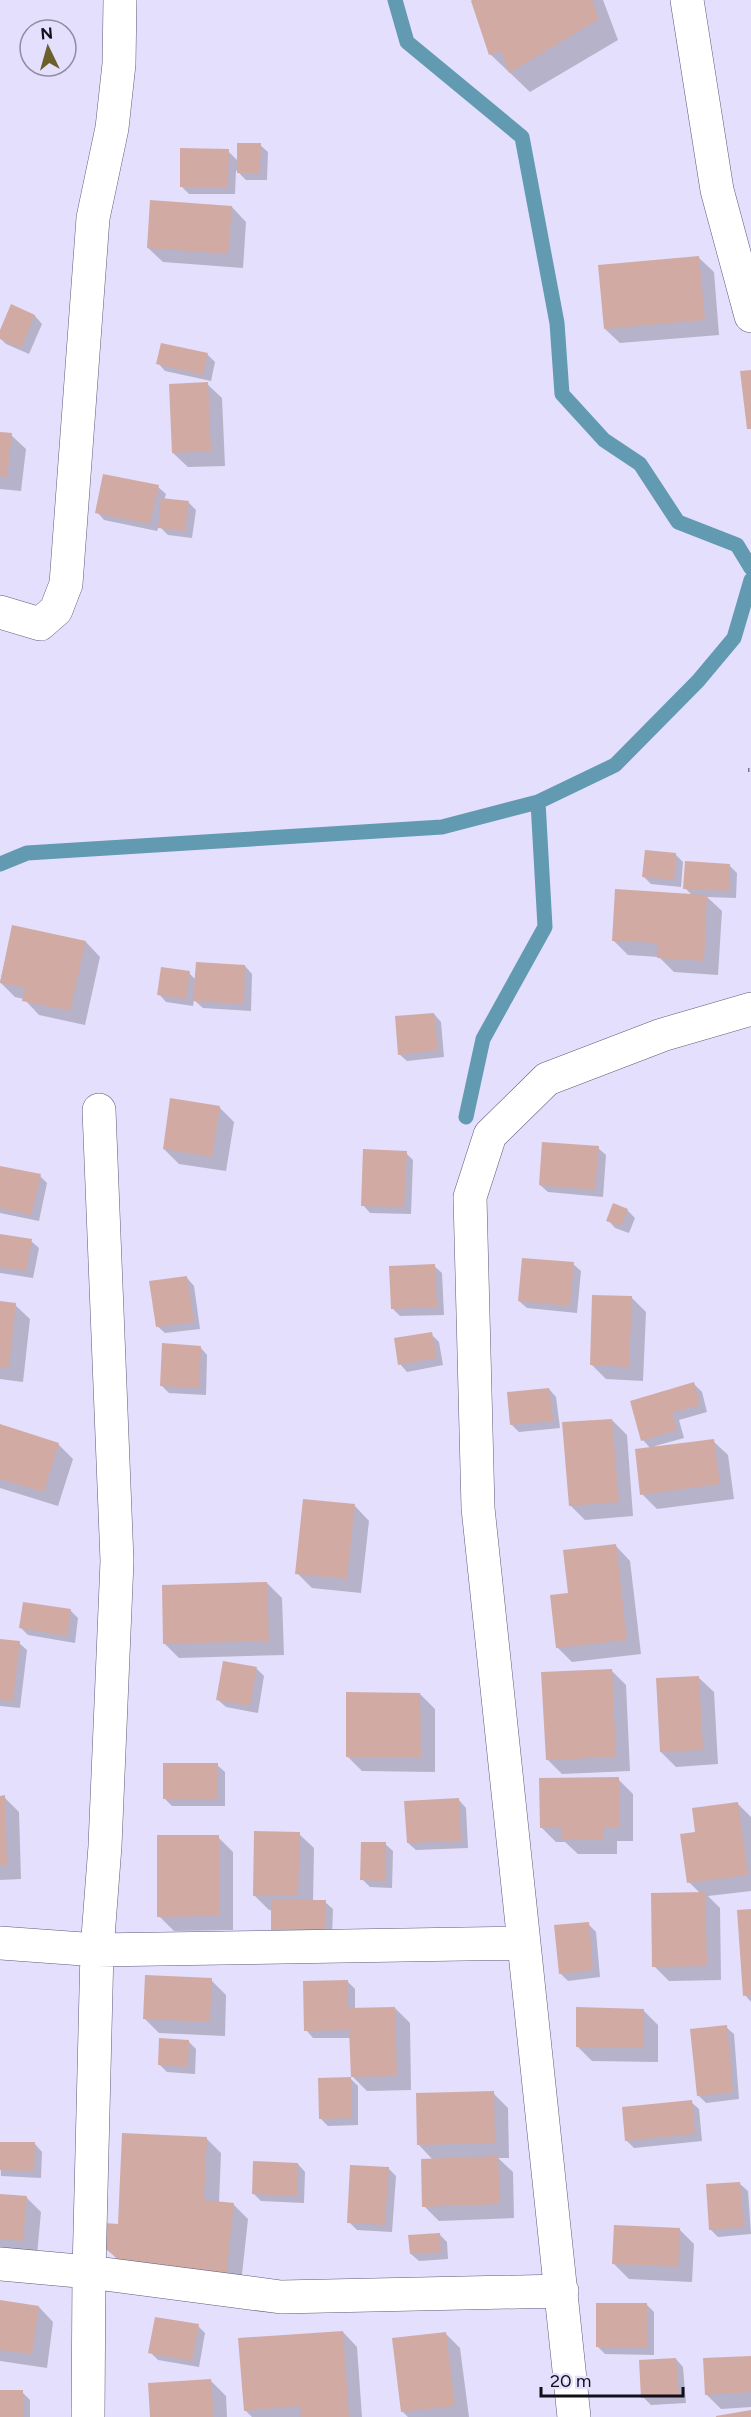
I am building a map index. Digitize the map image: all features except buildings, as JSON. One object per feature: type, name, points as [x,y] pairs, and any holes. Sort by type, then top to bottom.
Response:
[{"type":"street","points":[[0,612],[40,624],[56,610],[66,584],[93,218],[112,128],[119,64],[120,0]]},
{"type":"street","points":[[687,0],[717,190],[751,316]]},
{"type":"street","points":[[574,2417],[478,1508],[470,1197],[490,1135],[547,1079],[662,1035],[751,1009]]},
{"type":"street","points":[[88,2417],[89,2271],[97,1950],[105,1846],[117,1561],[99,1110]]},
{"type":"street","points":[[0,1943],[97,1950],[523,1943]]},
{"type":"street","points":[[0,2264],[89,2271],[280,2297],[562,2291]]},
{"type":"waterway","points":[[395,0],[407,42],[522,137],[557,323],[562,394],[604,440],[640,464],[678,522],[737,545],[751,568]]},
{"type":"waterway","points":[[0,864],[27,853],[442,827],[538,802],[615,765],[698,681],[734,638],[751,580]]},
{"type":"waterway","points":[[466,1117],[483,1039],[545,927],[538,802]]}]
